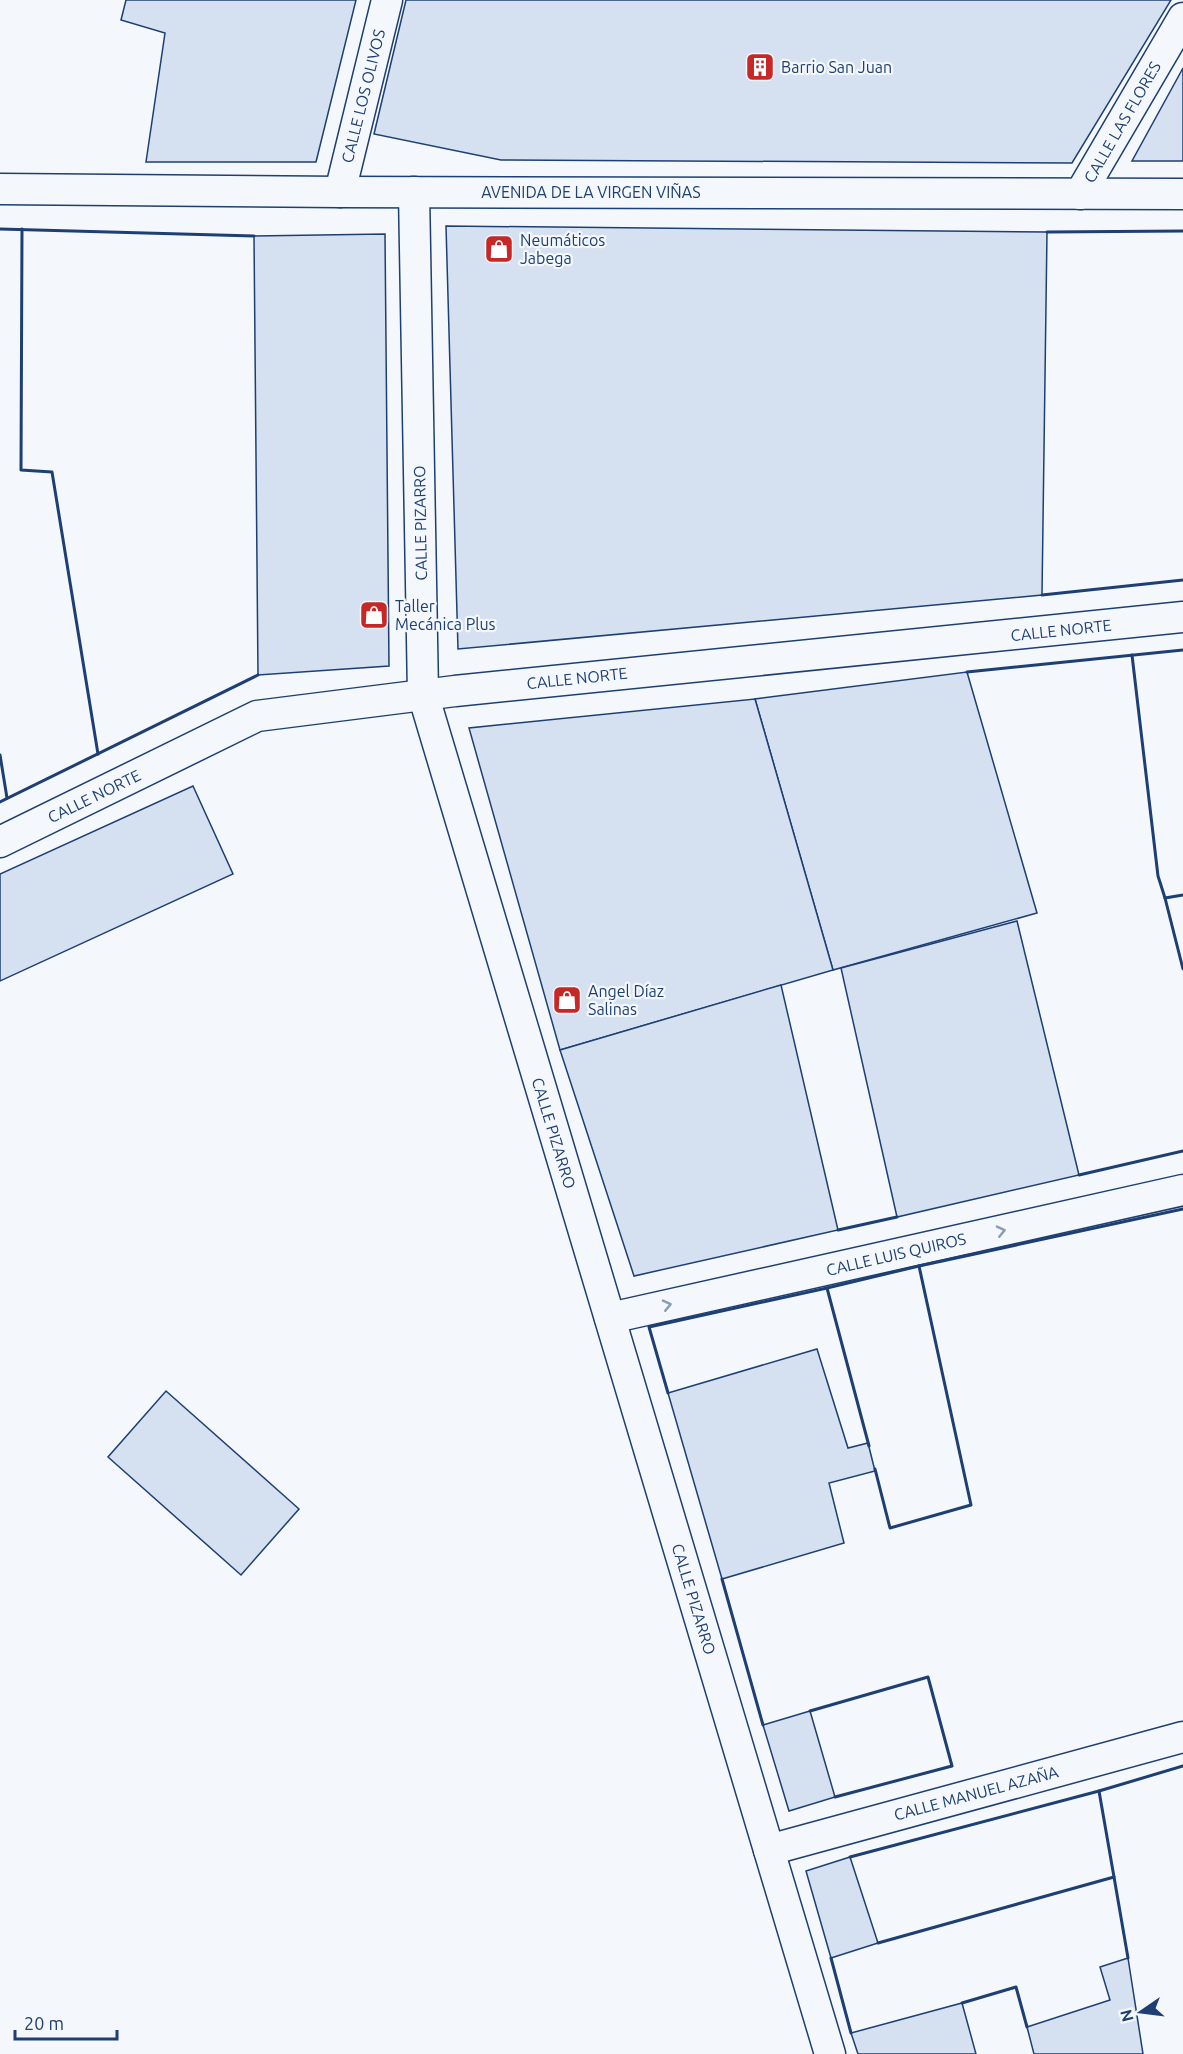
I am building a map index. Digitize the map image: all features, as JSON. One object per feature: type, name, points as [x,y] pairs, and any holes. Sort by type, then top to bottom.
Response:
[{"type":"street","name":"CALLE LOS OLIVOS","points":[[340,192],[387,0]]},
{"type":"street","name":"CALLE LAS FLORES","points":[[1080,194],[1183,18]]},
{"type":"street","name":"AVENIDA DE LA VIRGEN VIÑAS","points":[[0,189],[1183,194]]},
{"type":"street","name":"CALLE PIZARRO","points":[[414,192],[423,694],[830,2054]]},
{"type":"street","name":"CALLE NORTE","points":[[0,842],[257,716],[423,694],[1183,617]]},
{"type":"street","name":"CALLE LUIS QUIROS","points":[[610,1318],[1183,1190]]},
{"type":"street","name":"CALLE MANUEL AZAÑA","points":[[769,1850],[1183,1737]]},
{"type":"building","points":[[126,0],[356,0],[316,162],[146,162],[165,33],[121,20]]},
{"type":"building","name":"Barrio San Juan","points":[[406,0],[1171,0],[1072,163],[501,160],[374,134]]},
{"type":"building","points":[[1183,68],[1183,161],[1132,161]]},
{"type":"building","points":[[446,226],[1047,232],[1042,595],[458,649]]},
{"type":"building","points":[[385,234],[389,666],[258,675],[254,236]]},
{"type":"building","points":[[967,672],[1037,913],[833,970],[755,699]]},
{"type":"building","points":[[755,699],[833,970],[560,1050],[469,728]]},
{"type":"building","points":[[193,786],[233,874],[0,981],[0,874]]},
{"type":"building","points":[[1017,921],[1079,1175],[897,1217],[841,968]]},
{"type":"building","points":[[781,985],[838,1230],[634,1276],[560,1050]]},
{"type":"building","points":[[817,1349],[848,1448],[868,1443],[875,1471],[829,1483],[844,1543],[722,1579],[668,1393]]},
{"type":"building","points":[[166,1391],[299,1509],[241,1575],[108,1457]]},
{"type":"building","points":[[810,1711],[835,1797],[789,1811],[763,1725]]},
{"type":"building","points":[[850,1857],[878,1943],[831,1958],[806,1871]]},
{"type":"building","points":[[1128,1958],[1143,2054],[1034,2054],[1027,2027],[1110,2000],[1100,1967]]},
{"type":"building","points":[[962,2003],[976,2054],[858,2054],[851,2033]]},
{"type":"wall","points":[[0,229],[254,236]]},
{"type":"wall","points":[[22,229],[21,470],[52,472],[98,754]]},
{"type":"wall","points":[[1047,232],[1183,231]]},
{"type":"wall","points":[[1042,595],[1183,580]]},
{"type":"wall","points":[[967,672],[1183,650]]},
{"type":"wall","points":[[1132,655],[1158,876],[1165,898],[1183,895]]},
{"type":"wall","points":[[0,802],[258,675]]},
{"type":"wall","points":[[0,755],[7,798]]},
{"type":"wall","points":[[1165,898],[1183,969]]},
{"type":"wall","points":[[1079,1175],[1183,1151]]},
{"type":"wall","points":[[869,1446],[827,1288],[1183,1209]]},
{"type":"wall","points":[[838,1230],[897,1217]]},
{"type":"wall","points":[[875,1469],[890,1528],[971,1505],[919,1266]]},
{"type":"wall","points":[[668,1393],[649,1327],[827,1288]]},
{"type":"wall","points":[[722,1579],[763,1725]]},
{"type":"wall","points":[[810,1711],[928,1677],[952,1766],[835,1797]]},
{"type":"wall","points":[[1099,1791],[1183,1766]]},
{"type":"wall","points":[[850,1857],[1099,1791],[1114,1877],[878,1943]]},
{"type":"wall","points":[[1114,1877],[1128,1958]]},
{"type":"wall","points":[[831,1958],[851,2033]]},
{"type":"wall","points":[[962,2003],[1016,1987],[1027,2027]]},
{"type":"place","name":"Barrio San Juan","points":[[760,67]]},
{"type":"place","name":"Neumáticos Jabega","points":[[499,249]]},
{"type":"place","name":"Taller Mecánica Plus","points":[[374,615]]},
{"type":"place","name":"Angel Díaz Salinas","points":[[567,1000]]}]
